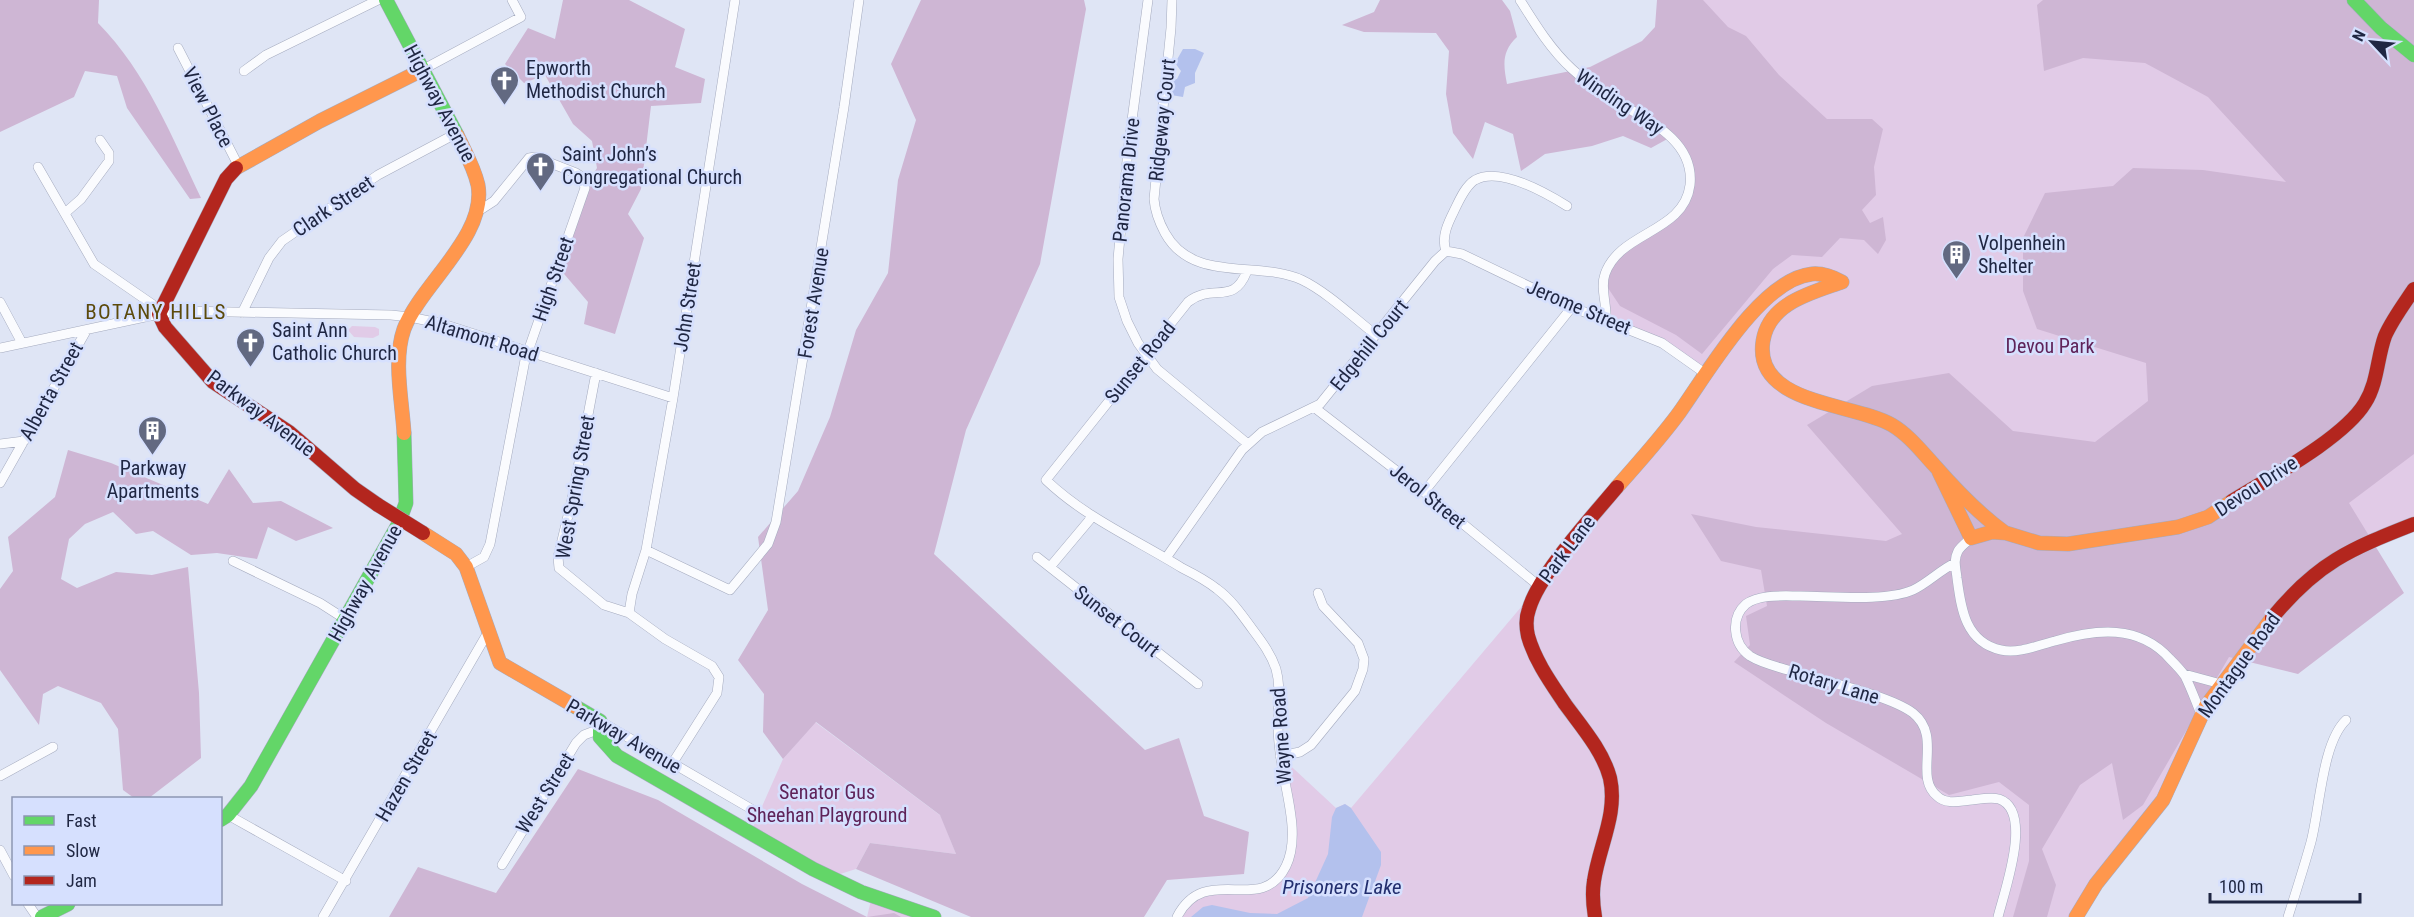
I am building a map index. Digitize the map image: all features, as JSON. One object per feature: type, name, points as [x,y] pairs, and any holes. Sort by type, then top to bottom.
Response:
[{"type":"street","points":[[244,71],[266,55],[378,0]]},
{"type":"street","name":"Highway Avenue","points":[[224,817],[255,779],[395,533],[406,503],[407,487],[400,352],[405,328],[418,303],[468,232],[477,212],[480,195],[479,180],[386,0]]},
{"type":"street","points":[[38,167],[94,264],[152,304],[159,314],[226,179],[238,165],[521,18],[512,0]]},
{"type":"street","name":"John Street","points":[[629,613],[632,594],[646,550],[673,398],[735,0]]},
{"type":"street","name":"Panorama Drive","points":[[1148,0],[1128,150],[1118,281],[1119,297],[1127,321],[1146,355],[1170,381],[1248,444]]},
{"type":"street","name":"Ridgeway Court","points":[[1172,0],[1154,199],[1158,218],[1167,237],[1182,253],[1199,262],[1247,271]]},
{"type":"street","name":"Winding Way","points":[[1520,0],[1536,25],[1570,68],[1592,86],[1657,125],[1671,137],[1689,163],[1691,177],[1689,192],[1681,209],[1671,220],[1629,243],[1618,253],[1605,273],[1606,319]]},
{"type":"street","points":[[2354,0],[2381,28],[2414,55]]},
{"type":"street","name":"Forest Avenue","points":[[646,550],[730,590],[768,544],[776,522],[844,107],[857,1]]},
{"type":"street","name":"View Place","points":[[178,48],[238,165]]},
{"type":"street","name":"Clark Street","points":[[242,313],[269,258],[282,241],[378,175],[456,134]]},
{"type":"street","points":[[65,213],[81,199],[109,161],[109,153],[100,140]]},
{"type":"street","name":"High Street","points":[[465,567],[484,556],[490,544],[529,351],[581,203],[585,188],[582,177],[576,172],[535,157],[529,158],[494,201],[477,212]]},
{"type":"street","points":[[1446,251],[1444,234],[1456,205],[1471,183],[1484,177],[1506,178],[1534,188],[1567,206]]},
{"type":"street","name":"Jerome Street","points":[[1446,251],[1462,254],[1572,307],[1662,343],[1706,374]]},
{"type":"street","name":"Edgehill Court","points":[[1166,558],[1227,469],[1248,444],[1262,432],[1315,408],[1338,384],[1435,261],[1446,251]]},
{"type":"street","points":[[1247,271],[1266,272],[1305,281],[1376,335]]},
{"type":"street","name":"Sunset Road","points":[[1046,480],[1188,302],[1203,293],[1231,292],[1239,288],[1247,271]]},
{"type":"street","name":"Park Lane","points":[[1595,917],[1592,900],[1594,879],[1611,811],[1611,785],[1597,750],[1535,653],[1530,641],[1527,617],[1533,595],[1580,531],[1675,418],[1706,374],[1767,299],[1785,284],[1810,272],[1829,275],[1842,282]]},
{"type":"street","name":"Devou Drive","points":[[1842,282],[1790,303],[1773,316],[1762,336],[1763,357],[1770,371],[1786,389],[1806,399],[1867,414],[1887,422],[1925,454],[1988,520],[2006,533]]},
{"type":"street","name":"Devou Drive","points":[[1940,472],[1971,538],[1992,532],[2006,533],[2039,543],[2068,544],[2188,525],[2221,510],[2326,441],[2355,417],[2366,402],[2375,382],[2385,337],[2414,289]]},
{"type":"street","points":[[0,302],[22,343]]},
{"type":"street","points":[[1424,492],[1572,307]]},
{"type":"street","name":"Altamont Road","points":[[0,348],[159,314],[184,311],[391,315],[443,324],[673,398]]},
{"type":"street","name":"Parkway Avenue","points":[[159,314],[165,327],[213,382],[289,432],[355,489],[456,554],[465,567],[500,663],[598,726],[672,764],[753,810]]},
{"type":"street","name":"Alberta Street","points":[[0,483],[86,330]]},
{"type":"street","name":"West Spring Street","points":[[596,373],[572,499],[558,557],[559,568],[604,605],[629,613],[665,639],[716,670],[719,677],[717,693],[672,764]]},
{"type":"street","name":"Jerol Street","points":[[1315,408],[1424,492],[1539,586]]},
{"type":"street","points":[[0,444],[24,441]]},
{"type":"street","name":"Wayne Road","points":[[1046,480],[1067,500],[1092,516],[1217,588],[1266,648],[1276,670],[1280,692],[1278,729],[1280,756],[1291,822],[1291,843],[1286,866],[1279,878],[1265,889],[1255,892],[1206,891],[1192,898],[1177,917]]},
{"type":"street","points":[[1050,567],[1092,516]]},
{"type":"street","name":"Montague Road","points":[[2076,917],[2086,896],[2104,870],[2159,806],[2170,788],[2201,714],[2221,684],[2287,600],[2310,576],[2338,557],[2356,547],[2414,524]]},
{"type":"street","points":[[1971,538],[1959,550],[1954,563],[1964,620],[1974,634],[1986,644],[2008,651],[2085,633],[2125,633],[2141,638],[2162,650],[2184,674],[2201,714]]},
{"type":"street","name":"Sunset Court","points":[[1037,557],[1198,684]]},
{"type":"street","points":[[234,561],[320,603],[345,619]]},
{"type":"street","name":"Rotary Lane","points":[[1954,563],[1932,580],[1898,595],[1776,596],[1753,601],[1740,611],[1735,631],[1744,650],[1766,663],[1866,694],[1911,712],[1921,721],[1927,733],[1928,783],[1938,798],[1947,802],[1999,800],[2013,810],[2016,819],[2016,838],[1998,917]]},
{"type":"street","points":[[1280,756],[1300,752],[1311,745],[1355,691],[1364,669],[1364,659],[1358,643],[1323,606],[1318,593]]},
{"type":"street","name":"Hazen Street","points":[[323,917],[488,634]]},
{"type":"street","points":[[2184,674],[2221,684]]},
{"type":"street","points":[[2288,917],[2312,841],[2329,749],[2337,728],[2346,720]]},
{"type":"street","points":[[598,726],[604,745],[617,756],[813,869],[861,892],[934,917]]},
{"type":"street","name":"West Street","points":[[501,865],[576,744],[584,735],[598,726]]},
{"type":"street","points":[[0,776],[53,747]]},
{"type":"street","points":[[224,817],[346,881]]},
{"type":"street","points":[[0,850],[12,872]]},
{"type":"street","points":[[42,917],[64,905]]},
{"type":"green space","name":"Devou Park","points":[[1686,0],[2414,0],[2414,524],[2356,547],[2221,684],[2170,788],[2076,917],[1177,917],[1198,894],[1240,893],[1280,876],[1291,843],[1280,756],[1336,808],[1345,804],[1351,808],[1539,586],[1706,374],[1676,352],[1606,319],[1604,289],[1652,232],[1686,199]]},
{"type":"green space","points":[[352,326],[375,327],[379,329],[379,335],[373,338],[354,337],[348,330]]},
{"type":"green space","name":"Senator Gus Sheehan Playground","points":[[815,722],[941,816],[956,854],[870,843],[856,869],[837,875],[752,829],[783,759]]},
{"type":"green space","points":[[872,896],[934,917],[867,917]]},
{"type":"shaded area","points":[[0,0],[99,0],[98,23],[131,63],[157,106],[201,198],[190,199],[127,108],[117,76],[85,71],[74,97],[0,132]]},
{"type":"shaded area","points":[[563,0],[629,0],[685,29],[675,67],[705,79],[701,103],[651,106],[641,189],[628,214],[644,238],[615,334],[584,324],[588,302],[559,268],[585,188],[597,168],[592,141],[573,124],[545,75],[524,83],[505,64],[528,28],[555,39]]},
{"type":"shaded area","points":[[921,0],[1084,0],[1086,9],[1040,264],[966,430],[934,554],[1145,750],[1179,738],[1204,816],[1249,832],[1244,874],[1167,880],[1144,917],[971,917],[856,869],[870,843],[956,854],[940,815],[816,722],[783,759],[763,732],[764,694],[738,660],[768,610],[758,537],[798,491],[830,417],[856,330],[888,273],[898,180],[916,120],[891,64]]},
{"type":"shaded area","points":[[1380,0],[1502,0],[1510,11],[1517,37],[1506,53],[1507,84],[1590,67],[1642,41],[1655,27],[1657,0],[1703,0],[1728,27],[1746,36],[1779,75],[1827,119],[1872,119],[1883,129],[1874,167],[1876,195],[1862,210],[1870,223],[1883,217],[1886,240],[1878,254],[1864,240],[1840,238],[1822,257],[1792,255],[1773,269],[1702,354],[1676,335],[1620,306],[1604,282],[1614,258],[1681,209],[1691,177],[1671,137],[1651,148],[1623,136],[1592,146],[1545,154],[1521,171],[1513,134],[1485,122],[1473,159],[1453,133],[1446,94],[1449,51],[1436,33],[1364,32],[1342,25],[1374,12]]},
{"type":"shaded area","points":[[2043,0],[2414,0],[2414,454],[2349,503],[2404,593],[2298,674],[2229,657],[2143,805],[2123,820],[2112,763],[2080,785],[2042,849],[2056,885],[2047,917],[2013,917],[2029,861],[2029,805],[1999,782],[1949,795],[1826,723],[1734,662],[1750,645],[1746,616],[1767,606],[1761,570],[1721,561],[1691,514],[1756,527],[1886,541],[1902,534],[1807,425],[1872,386],[1949,373],[2013,431],[2095,442],[2148,401],[2146,363],[2037,329],[2023,291],[2023,238],[2045,193],[2113,186],[2133,168],[2203,170],[2286,182],[2208,97],[2145,63],[2083,58],[2044,71],[2037,5]]},
{"type":"shaded area","points":[[68,450],[111,463],[208,504],[229,469],[253,503],[281,501],[333,528],[296,541],[268,527],[257,559],[217,553],[191,555],[153,531],[136,534],[113,512],[85,524],[69,539],[61,579],[77,588],[116,572],[152,575],[188,567],[199,693],[201,758],[150,797],[133,797],[123,790],[118,729],[101,703],[58,686],[43,694],[39,725],[0,670],[0,589],[13,571],[8,537],[55,497]]},
{"type":"shaded area","points":[[578,769],[658,800],[802,884],[867,917],[389,917],[418,867],[496,893]]},
{"type":"shaded area","points":[[894,913],[901,917],[867,917]]},
{"type":"water","points":[[1183,49],[1195,49],[1204,53],[1195,73],[1195,83],[1185,87],[1183,97],[1171,95],[1170,80],[1177,79],[1181,71],[1175,63]]},
{"type":"water","name":"Prisoners Lake","points":[[1345,804],[1351,808],[1381,852],[1381,865],[1362,917],[1191,917],[1203,907],[1212,905],[1250,913],[1277,914],[1308,898],[1328,854],[1332,817],[1336,808]]},
{"type":"traffic: fast","points":[[386,0],[457,135]]},
{"type":"traffic: fast","points":[[2354,0],[2381,28],[2414,55]]},
{"type":"traffic: fast","points":[[222,819],[228,815],[251,786],[398,525],[406,503],[404,433]]},
{"type":"traffic: fast","points":[[576,707],[600,721],[600,737],[617,756],[813,869],[861,892],[934,917]]},
{"type":"traffic: fast","points":[[42,917],[66,905]]},
{"type":"traffic: slow","points":[[236,168],[320,121],[422,70]]},
{"type":"traffic: slow","points":[[404,433],[399,380],[399,354],[404,329],[412,312],[463,241],[473,223],[478,204],[476,178],[457,135]]},
{"type":"traffic: slow","points":[[1617,487],[1672,423],[1737,331],[1774,292],[1793,280],[1812,274],[1820,274],[1842,282]]},
{"type":"traffic: slow","points":[[1842,282],[1793,301],[1774,317],[1763,341],[1764,362],[1774,378],[1790,390],[1810,399],[1875,418],[1898,429],[1968,501],[2004,532]]},
{"type":"traffic: slow","points":[[1939,472],[1971,538],[1992,532],[2006,533],[2039,543],[2068,544],[2178,527],[2208,517],[2232,501]]},
{"type":"traffic: slow","points":[[423,533],[456,554],[466,567],[500,663],[576,707]]},
{"type":"traffic: slow","points":[[2076,917],[2096,884],[2163,800],[2206,706],[2272,618]]},
{"type":"traffic: jam","points":[[236,168],[226,179],[159,314],[165,327],[213,382],[289,432],[355,489],[378,505]]},
{"type":"traffic: jam","points":[[2232,501],[2323,443],[2355,416],[2369,395],[2385,336],[2414,289]]},
{"type":"traffic: jam","points":[[1595,917],[1593,886],[1610,817],[1612,804],[1610,778],[1597,749],[1539,663],[1528,636],[1527,615],[1535,595],[1555,563],[1617,487]]},
{"type":"traffic: jam","points":[[378,505],[423,533]]},
{"type":"traffic: jam","points":[[2272,618],[2304,584],[2336,560],[2353,550],[2414,524]]},
{"type":"place","name":"Epworth Methodist Church","points":[[505,106]]},
{"type":"place","name":"Saint John’s Congregational Church","points":[[541,192]]},
{"type":"place","name":"Volpenhein Shelter","points":[[1957,280]]},
{"type":"place","name":"Saint Ann Catholic Church","points":[[251,368]]},
{"type":"place","name":"Parkway Apartments","points":[[153,456]]},
{"type":"district","name":"BOTANY HILLS","points":[[156,312]]}]
